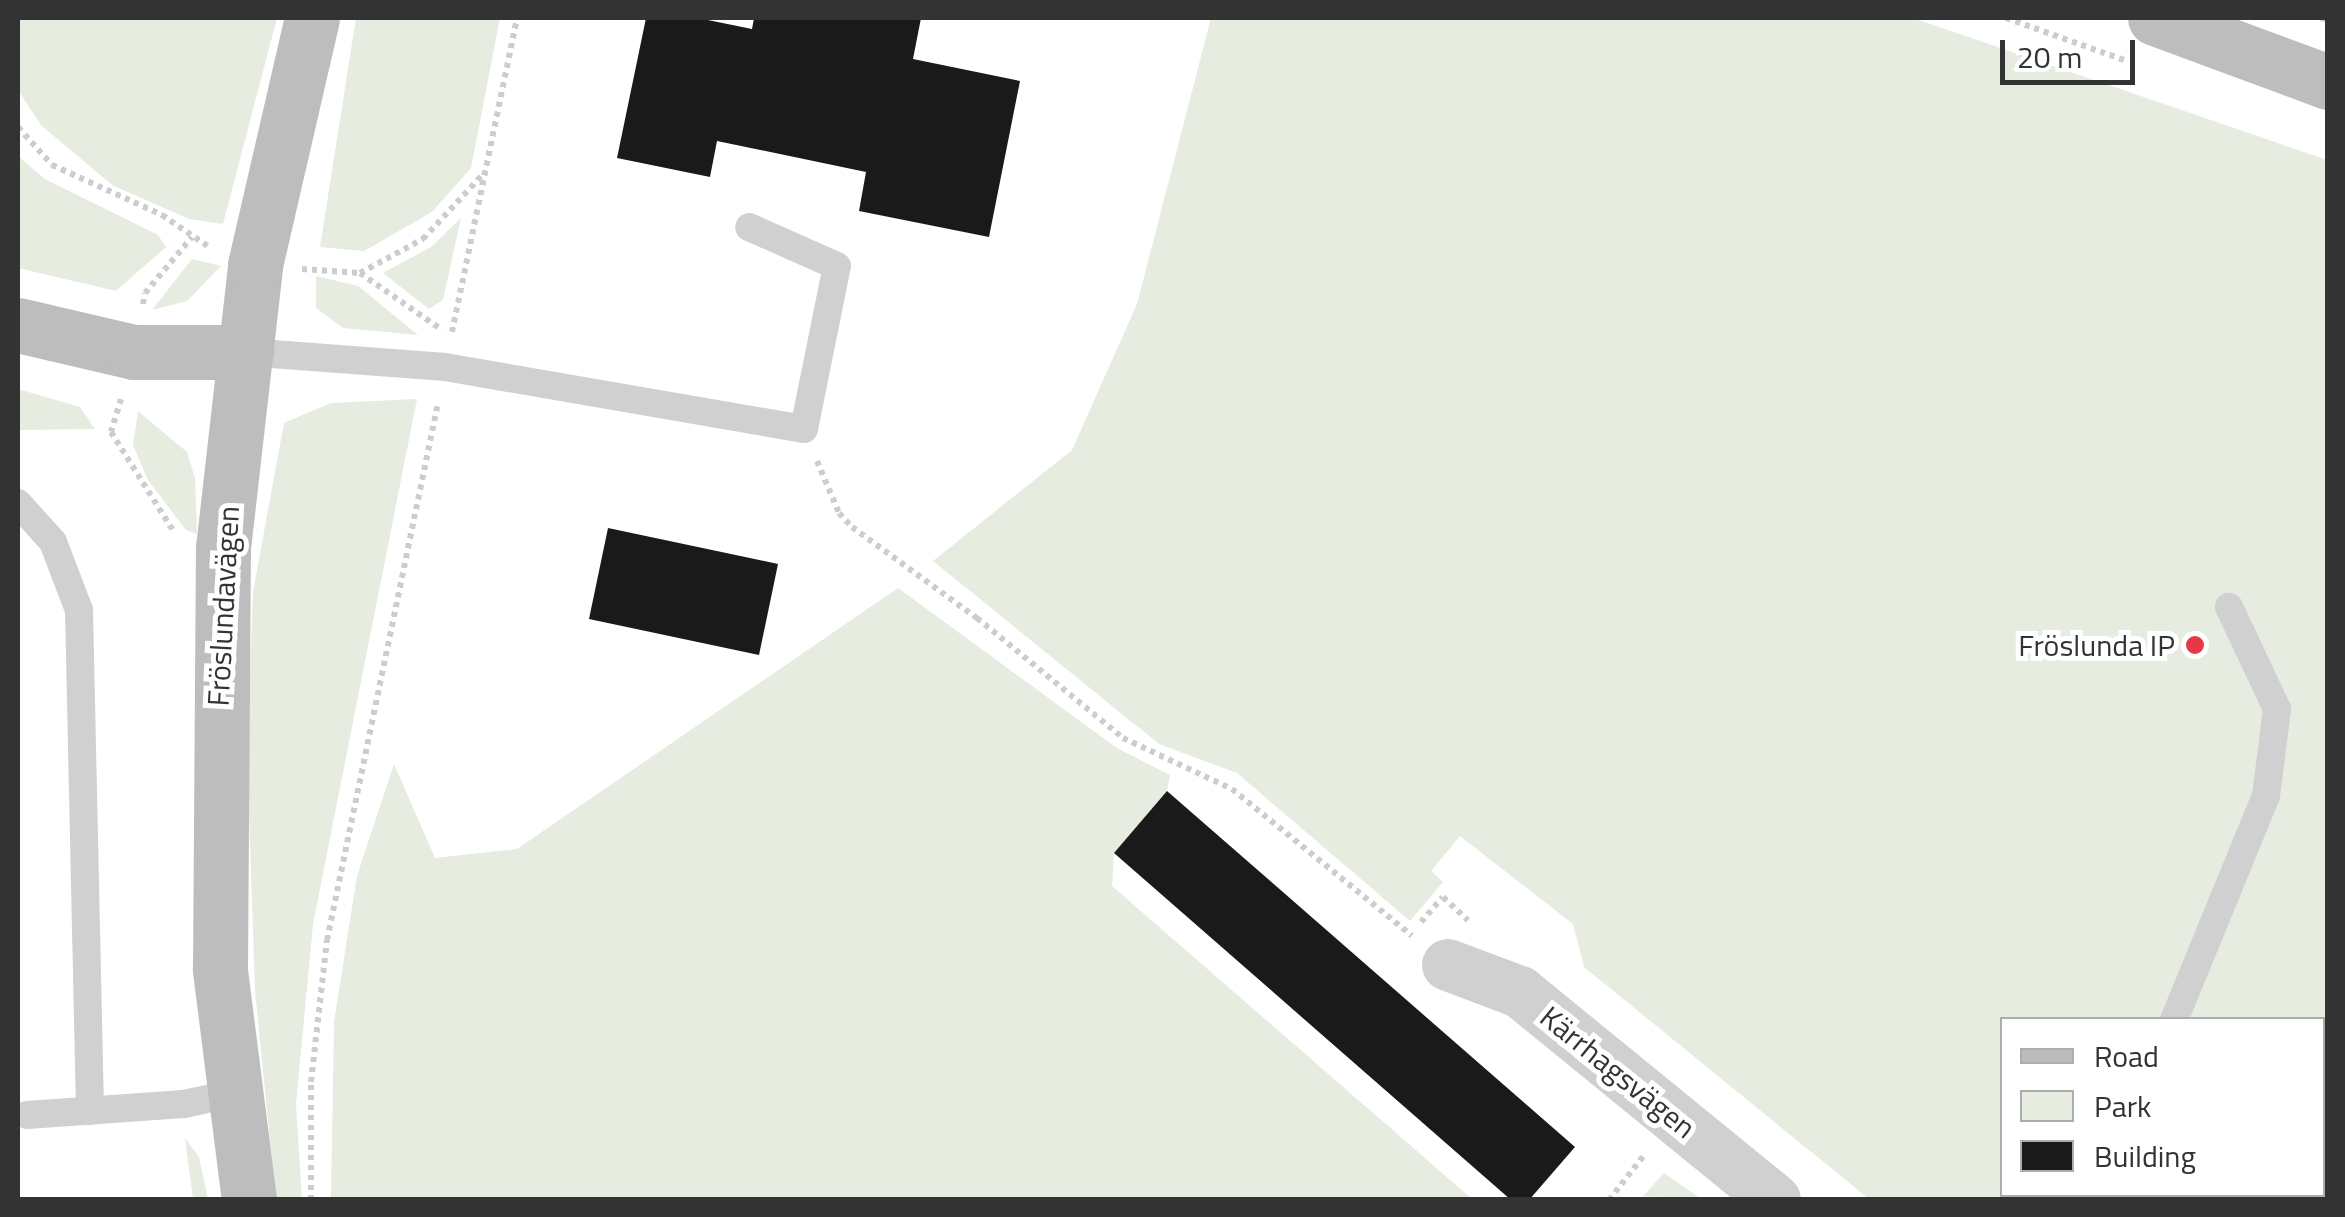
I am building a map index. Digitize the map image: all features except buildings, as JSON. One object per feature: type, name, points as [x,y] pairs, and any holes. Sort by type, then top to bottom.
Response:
[{"type":"main road","name":"Fröslundavägen","points":[[249,1200],[220,969],[217,690],[222,548],[255,265],[312,18]]},
{"type":"main road","points":[[2155,18],[2328,82]]},
{"type":"main road","points":[[18,325],[134,352],[246,352]]},
{"type":"street","name":"Kärrhagsvägen","points":[[1448,965],[1520,992],[1775,1200]]},
{"type":"lane","points":[[246,352],[445,368],[804,429],[837,266],[749,227]]},
{"type":"lane","points":[[18,503],[53,542],[80,610],[90,1110]]},
{"type":"lane","points":[[2175,1017],[2266,796],[2277,709],[2229,608]]},
{"type":"lane","points":[[27,1115],[184,1104],[234,1093]]},
{"type":"path","points":[[311,1200],[311,1082],[326,940],[518,18]]},
{"type":"path","points":[[18,127],[52,165],[162,215],[192,237],[255,265],[360,273],[452,336]]},
{"type":"path","points":[[360,273],[423,239],[486,172]]},
{"type":"path","points":[[178,538],[111,432],[134,352],[145,293],[192,237]]},
{"type":"path","points":[[804,429],[834,504],[852,527],[977,618],[1122,738],[1232,789],[1448,965]]},
{"type":"green space","points":[[18,18],[277,18],[223,224],[189,219],[112,185],[41,125],[18,90]]},
{"type":"green space","points":[[356,18],[500,18],[471,168],[432,212],[364,251],[320,247]]},
{"type":"green space","points":[[1211,18],[1913,18],[2327,160],[2327,1199],[1869,1199],[1584,967],[1573,924],[1460,836],[1431,871],[1443,882],[1410,921],[1237,773],[1159,744],[933,561],[1072,450],[1137,304]]},
{"type":"green space","points":[[18,156],[45,179],[158,235],[166,247],[116,291],[18,268]]},
{"type":"green space","points":[[461,218],[443,300],[429,309],[383,273],[431,247]]},
{"type":"green space","points":[[192,259],[221,266],[187,301],[152,310]]},
{"type":"green space","points":[[316,276],[358,286],[418,335],[343,328],[316,308]]},
{"type":"green space","points":[[18,389],[80,407],[95,429],[18,430]]},
{"type":"green space","points":[[417,399],[313,924],[296,1104],[302,1199],[276,1200],[255,991],[247,754],[253,592],[284,423],[331,403]]},
{"type":"green space","points":[[138,411],[187,452],[195,478],[197,534],[186,530],[148,480],[133,445]]},
{"type":"green space","points":[[898,588],[1117,748],[1170,775],[1167,791],[1114,853],[1112,886],[1472,1199],[331,1200],[334,1022],[357,876],[394,764],[435,858],[517,849]]},
{"type":"green space","points":[[185,1138],[199,1157],[208,1199],[193,1199]]},
{"type":"green space","points":[[1664,1173],[1701,1199],[1643,1196]]},
{"type":"place","name":"Fröslunda IP","points":[[2195,645]]}]
